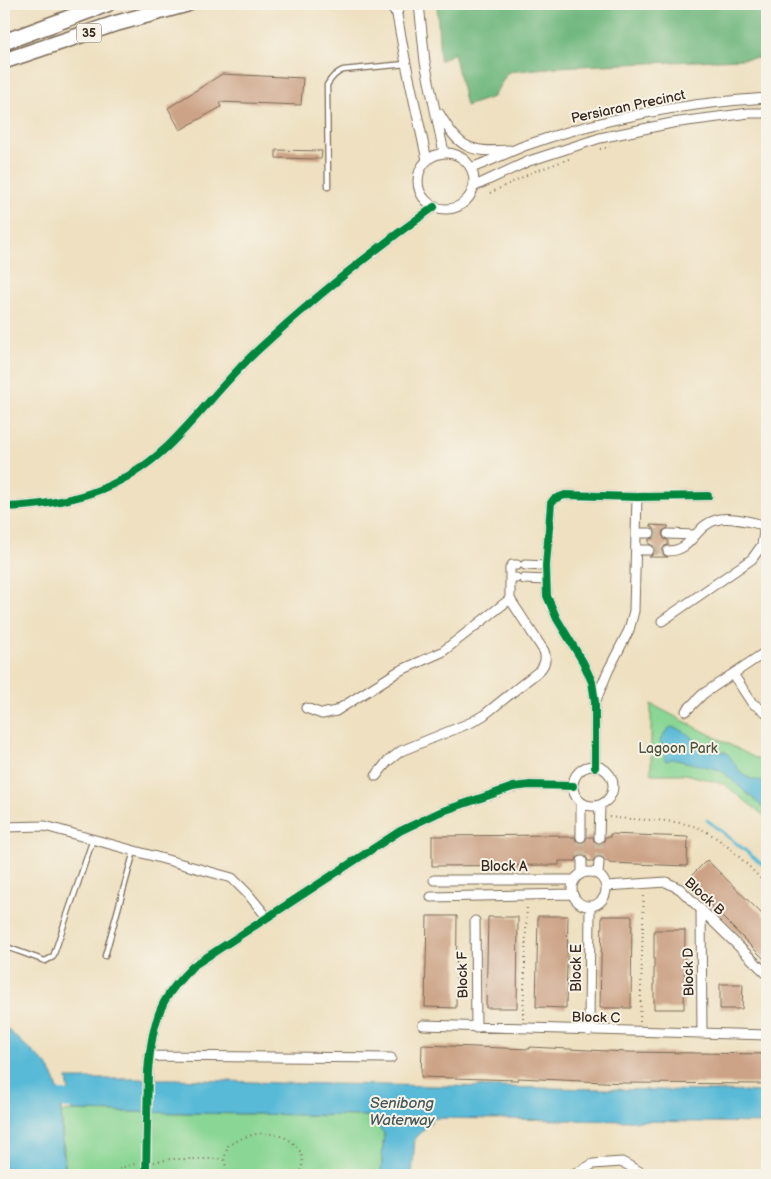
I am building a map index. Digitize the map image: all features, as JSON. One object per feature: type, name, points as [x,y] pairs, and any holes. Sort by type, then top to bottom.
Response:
[{"type":"highway","name":"35","points":[[4,42],[107,4]]},
{"type":"highway","name":"35","points":[[4,62],[114,24],[187,4]]},
{"type":"street","points":[[419,4],[425,62],[444,153]]},
{"type":"street","points":[[395,5],[427,160]]},
{"type":"street","name":"Persiaran Precinct","points":[[471,168],[516,150],[596,124],[668,109],[767,98]]},
{"type":"street","points":[[434,104],[452,134],[469,148],[487,152],[516,150]]},
{"type":"street","name":"Persiaran Precinct","points":[[473,187],[529,161],[600,138],[672,123],[749,113],[767,113]]},
{"type":"street","points":[[438,154],[457,155],[471,168],[474,180],[473,187],[471,193],[462,204],[448,209],[434,207],[423,198],[418,186],[419,172],[427,160],[438,154]]},
{"type":"street","points":[[4,507],[32,506],[75,498],[114,484],[139,468],[166,448],[259,349],[298,314],[363,259],[434,207]]},
{"type":"street","points":[[595,767],[595,702],[592,682],[589,673],[557,619],[547,596],[546,566],[550,507],[554,499],[566,495],[708,496]]},
{"type":"street","points":[[595,702],[602,683],[632,622],[634,612],[637,497]]},
{"type":"street","points":[[662,621],[752,559],[762,544],[766,526],[722,518],[710,522],[682,549],[668,551]]},
{"type":"street","points":[[637,533],[650,533]]},
{"type":"street","points":[[668,534],[695,535]]},
{"type":"street","points":[[636,550],[649,550]]},
{"type":"street","points":[[517,578],[510,568],[512,565],[546,566]]},
{"type":"street","points":[[517,578],[546,580]]},
{"type":"street","points":[[306,708],[322,714],[336,710],[399,671],[442,652],[510,600],[517,578]]},
{"type":"street","points":[[376,776],[386,762],[401,751],[472,722],[484,715],[544,666],[544,651],[510,600]]},
{"type":"street","points":[[686,711],[703,694],[767,651]]},
{"type":"street","points":[[733,674],[752,703],[767,713]]},
{"type":"street","points":[[589,767],[595,767],[607,772],[612,784],[610,797],[600,805],[587,805],[581,802],[576,798],[573,786],[578,774],[589,767]]},
{"type":"street","points":[[146,1175],[148,1071],[156,1023],[164,1003],[178,981],[193,966],[400,831],[420,820],[514,787],[530,785],[573,786]]},
{"type":"street","points":[[581,802],[582,837]]},
{"type":"street","points":[[599,838],[600,805]]},
{"type":"street","points":[[4,827],[45,826],[232,878],[267,918]]},
{"type":"street","points":[[582,861],[582,873]]},
{"type":"street","points":[[598,862],[598,874]]},
{"type":"street","points":[[593,872],[598,874],[607,886],[604,898],[595,905],[590,906],[579,903],[572,894],[571,890],[574,880],[582,873],[593,872]]},
{"type":"street","name":"Block A","points":[[434,880],[574,880]]},
{"type":"street","name":"Block B","points":[[607,886],[666,882],[680,889],[767,974]]},
{"type":"street","points":[[431,897],[572,894]]},
{"type":"street","name":"Block E","points":[[589,1031],[590,906]]},
{"type":"street","name":"Block D","points":[[701,910],[702,1034]]},
{"type":"street","name":"Block F","points":[[475,921],[476,1028]]},
{"type":"street","name":"Block C","points":[[424,1025],[767,1035]]},
{"type":"street","points":[[149,1056],[391,1058]]},
{"type":"street","points":[[574,1175],[593,1164],[622,1162],[646,1175]]},
{"type":"lane","points":[[328,187],[327,85],[330,80],[343,70],[406,64]]},
{"type":"lane","points":[[4,946],[45,961],[53,956],[93,839]]},
{"type":"lane","points":[[105,956],[134,851]]},
{"type":"path","points":[[592,150],[610,146]]},
{"type":"path","points":[[490,193],[533,172],[575,157]]},
{"type":"path","points":[[600,815],[625,820],[670,822],[701,829],[709,833],[767,885]]},
{"type":"path","points":[[640,1032],[644,884]]},
{"type":"path","points":[[523,1029],[527,895]]},
{"type":"path","points":[[228,1175],[224,1159],[228,1146],[240,1138],[258,1133],[281,1135],[296,1144],[303,1156],[302,1169],[299,1175]]},
{"type":"path","points":[[111,1175],[130,1165],[146,1164],[170,1158],[224,1159]]},
{"type":"green space","points":[[437,4],[767,4],[767,15],[761,37],[763,58],[557,67],[508,72],[493,97],[466,106],[454,53],[440,61]]},
{"type":"green space","name":"Lagoon Park","points":[[651,704],[767,764],[767,818],[724,784],[685,774],[651,774]]},
{"type":"green space","points":[[61,1112],[368,1116],[384,1133],[381,1175],[66,1175]]},
{"type":"water","points":[[671,727],[687,734],[698,747],[711,751],[726,752],[747,777],[767,781],[767,811],[721,770],[672,759],[666,761],[664,758],[666,754],[660,741]]},
{"type":"water","points":[[4,1026],[47,1065],[55,1080],[61,1099],[62,1141],[66,1175],[4,1175]]},
{"type":"water","name":"Senibong Waterway","points":[[67,1079],[176,1079],[278,1083],[767,1092],[767,1123],[435,1118],[415,1138],[412,1175],[381,1175],[384,1133],[368,1116],[72,1111]]},
{"type":"building","points":[[222,74],[303,78],[301,105],[219,102],[221,107],[180,130],[168,108]]},
{"type":"building","points":[[276,150],[322,151],[321,159],[276,158]]},
{"type":"building","points":[[650,525],[668,526],[668,528],[663,530],[662,534],[664,539],[668,540],[668,545],[664,546],[662,551],[663,555],[668,557],[649,557],[654,554],[655,550],[654,546],[649,544],[649,539],[654,538],[656,533],[655,529]]},
{"type":"building","points":[[610,834],[688,837],[687,866],[609,863],[609,861],[605,861],[603,857],[599,856],[593,861],[588,861],[586,856],[582,855],[577,857],[576,861],[559,861],[559,865],[432,866],[432,836],[559,835],[559,837],[575,837],[576,841],[581,843],[585,842],[587,837],[593,837],[594,841],[599,844],[604,842],[605,837],[610,837]]},
{"type":"building","points":[[707,860],[767,919],[767,962],[686,881]]},
{"type":"building","points":[[427,916],[457,916],[456,1008],[425,1007]]},
{"type":"building","points":[[538,916],[568,916],[566,1008],[536,1007]]},
{"type":"building","points":[[602,916],[632,916],[631,1008],[600,1008]]},
{"type":"building","points":[[488,917],[518,917],[517,1008],[486,1008]]},
{"type":"building","points":[[654,930],[685,930],[684,1009],[654,1009]]},
{"type":"building","points":[[720,984],[743,984],[742,1009],[720,1009]]},
{"type":"building","points":[[422,1045],[530,1049],[530,1047],[627,1052],[767,1054],[766,1084],[625,1083],[518,1078],[518,1080],[421,1077]]},
{"type":"waterway","points":[[707,820],[767,868]]},
{"type":"waterway","points":[[61,1099],[69,1100]]},
{"type":"tunnel","points":[[650,533],[668,534]]},
{"type":"tunnel","points":[[649,550],[668,551]]},
{"type":"tunnel","points":[[581,837],[582,861]]},
{"type":"tunnel","points":[[599,838],[599,862]]},
{"type":"cycle path","points":[[4,507],[27,506],[71,499],[92,493],[131,475],[167,447],[236,372],[281,329],[345,274],[434,207]]},
{"type":"cycle path","points":[[595,767],[595,702],[592,682],[583,662],[557,619],[547,596],[546,566],[551,503],[554,499],[565,495],[708,496]]},
{"type":"cycle path","points":[[146,1175],[148,1071],[153,1036],[164,1002],[177,983],[193,966],[400,831],[440,812],[513,787],[530,785],[573,786]]}]
